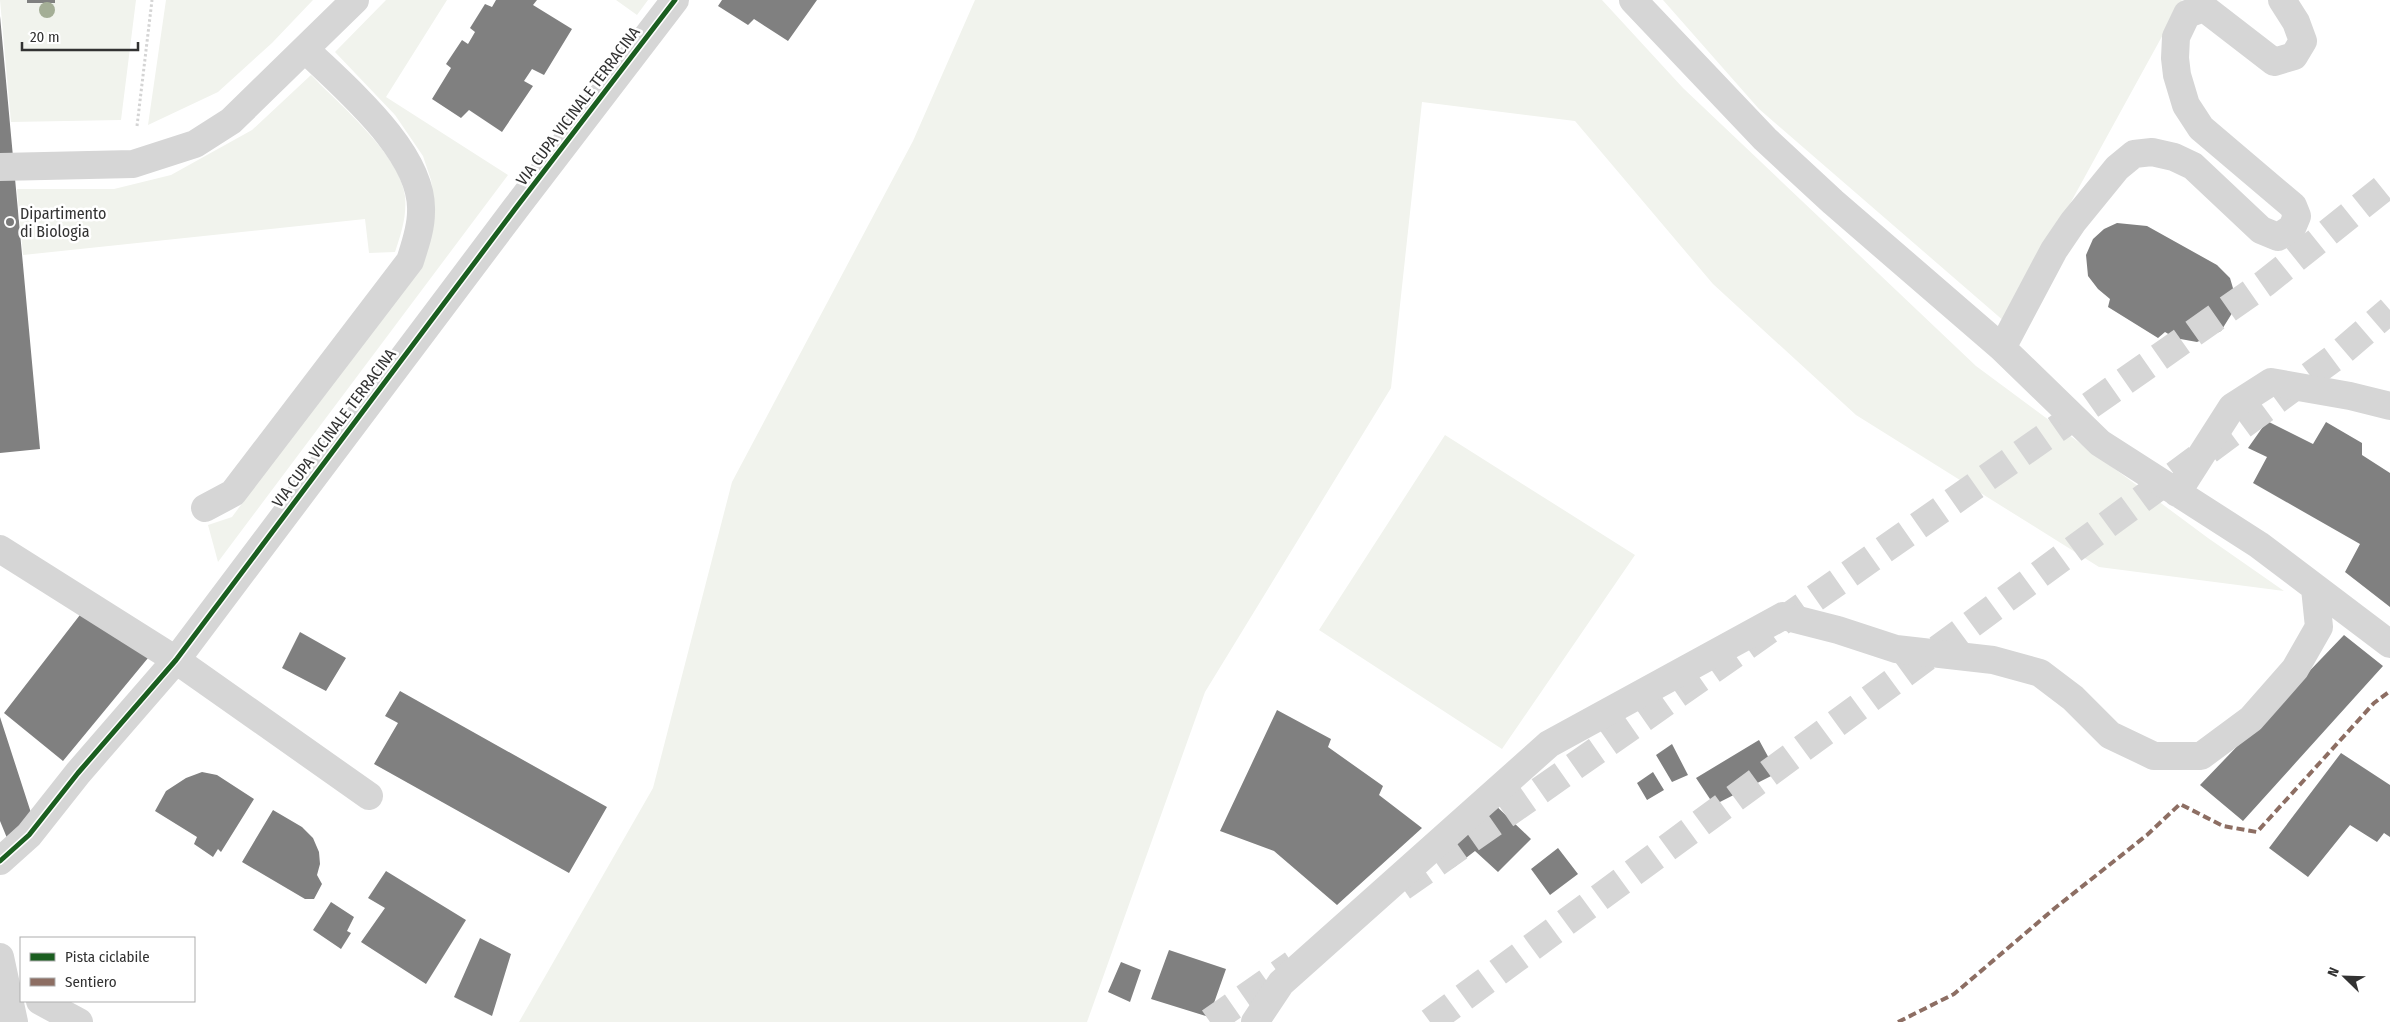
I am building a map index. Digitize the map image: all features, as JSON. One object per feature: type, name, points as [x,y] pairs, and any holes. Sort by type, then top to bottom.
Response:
[{"type":"street","points":[[0,167],[133,164],[195,144],[231,122],[355,0]]},
{"type":"street","name":"VIA CUPA VICINALE TERRACINA","points":[[0,861],[29,835],[78,773],[176,660],[515,209],[675,0]]},
{"type":"street","points":[[1633,0],[1772,145],[1833,202],[2002,348],[2100,443],[2259,545],[2390,644]]},
{"type":"street","points":[[2002,348],[2054,250],[2073,222],[2117,168],[2134,154],[2152,152],[2174,157],[2193,166],[2262,230],[2278,237],[2292,228],[2297,216],[2293,206],[2201,128],[2186,105],[2177,75],[2175,58],[2176,37],[2186,14],[2204,8],[2274,62],[2294,56],[2303,41],[2296,22],[2282,0]]},
{"type":"street","points":[[205,508],[233,493],[410,261],[418,236],[422,211],[418,189],[405,158],[387,131],[306,50]]},
{"type":"street","points":[[2177,492],[2232,406],[2271,382],[2350,396],[2390,406]]},
{"type":"street","points":[[0,549],[176,660],[369,796]]},
{"type":"street","points":[[1255,1022],[1280,983],[1549,744],[1783,616],[1838,630],[1896,649],[1994,660],[2040,673],[2072,698],[2110,735],[2154,756],[2201,756],[2251,719],[2295,669],[2319,627],[2315,588]]},
{"type":"street","points":[[0,956],[14,987],[14,1022]]},
{"type":"street","points":[[42,1002],[79,1022]]},
{"type":"path","points":[[133,164],[152,0]]},
{"type":"shaded area","points":[[0,0],[136,0],[121,120],[11,122]]},
{"type":"shaded area","points":[[166,0],[313,0],[272,43],[218,92],[148,125]]},
{"type":"shaded area","points":[[386,0],[447,0],[386,97],[508,175],[218,562],[208,525],[232,517],[419,264],[434,206],[431,180],[423,156],[395,115],[335,52]]},
{"type":"shaded area","points":[[616,0],[648,0],[637,15]]},
{"type":"shaded area","points":[[975,0],[1602,0],[1683,88],[1976,366],[2208,538],[2284,591],[2099,567],[1856,415],[1713,284],[1575,121],[1422,102],[1391,388],[1205,692],[1087,1022],[519,1022],[653,788],[732,482],[913,141]]},
{"type":"shaded area","points":[[1663,0],[2182,0],[2005,322],[1759,109]]},
{"type":"shaded area","points":[[311,75],[367,131],[381,148],[401,180],[405,196],[405,211],[395,252],[369,253],[365,219],[23,255],[17,189],[114,189],[171,175],[252,130]]},
{"type":"shaded area","points":[[1445,435],[1635,555],[1502,749],[1319,630]]},
{"type":"building","points":[[27,0],[55,0],[55,3],[27,3]]},
{"type":"building","points":[[496,0],[537,0],[533,5],[572,29],[544,75],[532,69],[524,81],[533,86],[502,132],[469,110],[461,118],[432,99],[451,68],[446,64],[462,40],[468,44],[475,32],[470,28],[485,4],[492,7]]},
{"type":"building","points":[[722,0],[817,0],[788,41],[754,19],[748,25],[718,6]]},
{"type":"building","name":"Dipartimento di Biologia","points":[[0,16],[40,449],[0,453]]},
{"type":"building","points":[[2117,223],[2147,226],[2217,265],[2230,278],[2235,295],[2234,310],[2221,331],[2197,342],[2175,338],[2165,332],[2158,338],[2108,307],[2110,299],[2098,289],[2088,276],[2086,255],[2093,239],[2104,229]]},
{"type":"building","points":[[2267,421],[2313,444],[2326,422],[2362,443],[2362,455],[2390,473],[2390,607],[2345,572],[2360,544],[2253,483],[2267,457],[2248,448]]},
{"type":"building","points":[[83,611],[148,658],[63,761],[4,713]]},
{"type":"building","points":[[300,632],[346,658],[326,691],[282,668]]},
{"type":"building","points":[[2344,635],[2383,666],[2243,821],[2200,785]]},
{"type":"building","points":[[400,691],[607,807],[569,873],[374,764],[398,723],[385,716]]},
{"type":"building","points":[[1277,710],[1331,739],[1328,747],[1383,786],[1379,795],[1422,828],[1337,905],[1274,851],[1220,831]]},
{"type":"building","points":[[0,717],[33,819],[7,838],[0,821]]},
{"type":"building","points":[[1759,740],[1777,773],[1714,805],[1696,778]]},
{"type":"building","points":[[1672,744],[1688,775],[1672,782],[1656,755]]},
{"type":"building","points":[[2341,753],[2390,785],[2390,837],[2384,833],[2377,842],[2350,825],[2308,877],[2269,848]]},
{"type":"building","points":[[202,772],[217,775],[254,799],[221,852],[218,849],[213,857],[194,844],[197,837],[155,811],[166,791],[186,778]]},
{"type":"building","points":[[1653,772],[1664,790],[1647,800],[1637,783]]},
{"type":"building","points":[[1492,802],[1531,839],[1498,872],[1475,851],[1453,868],[1436,851]]},
{"type":"building","points":[[273,810],[302,827],[313,838],[319,852],[320,864],[317,875],[322,884],[314,899],[305,899],[242,862]]},
{"type":"building","points":[[1558,848],[1578,874],[1550,895],[1531,869]]},
{"type":"building","points":[[386,871],[466,920],[426,984],[361,942],[385,908],[368,898]]},
{"type":"building","points":[[331,902],[354,917],[347,931],[351,933],[341,949],[313,930]]},
{"type":"building","points":[[480,938],[511,954],[492,1016],[454,997]]},
{"type":"building","points":[[1169,950],[1226,969],[1209,1017],[1151,999]]},
{"type":"building","points":[[1121,962],[1141,970],[1130,1002],[1108,992]]},
{"type":"tunnel","points":[[1402,887],[2265,283],[2390,183]]},
{"type":"tunnel","points":[[1430,1022],[2338,355],[2390,310]]},
{"type":"tunnel","points":[[1210,1022],[1293,964]]},
{"type":"marked path","points":[[1898,1022],[1954,994],[2055,908],[2147,835],[2180,804],[2223,826],[2257,832],[2374,703],[2390,691]]},
{"type":"cycle path","points":[[0,861],[29,835],[78,773],[176,660],[515,209],[675,0]]},
{"type":"place","name":"Dipartimento di Biologia","points":[[10,222]]}]
